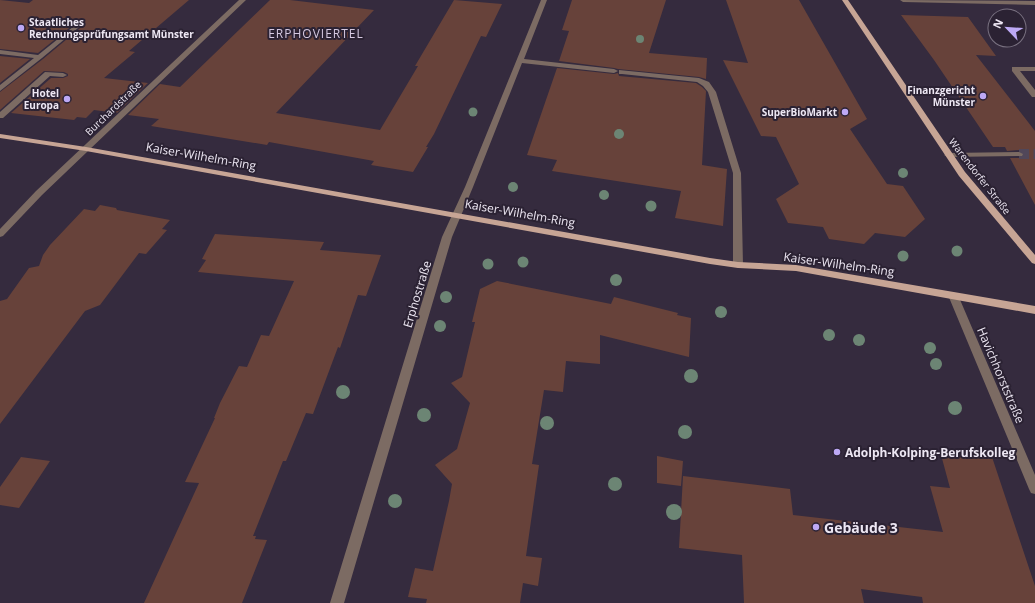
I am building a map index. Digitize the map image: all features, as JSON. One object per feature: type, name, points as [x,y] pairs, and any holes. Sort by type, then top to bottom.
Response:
[{"type":"main road","name":"Warendorfer Straße","points":[[845,0],[948,155],[962,174],[1035,261]]},
{"type":"main road","name":"Kaiser-Wilhelm-Ring","points":[[0,136],[86,149],[650,251],[738,265],[796,268],[953,294],[1035,310]]},
{"type":"street","name":"Burchardstraße","points":[[0,234],[39,193],[243,0]]},
{"type":"street","name":"Erphostraße","points":[[337,603],[447,237],[544,0]]},
{"type":"street","points":[[903,0],[1035,3]]},
{"type":"street","points":[[0,89],[82,23]]},
{"type":"street","points":[[0,52],[40,57]]},
{"type":"street","points":[[520,61],[699,80],[706,84],[712,92],[737,173],[738,265]]},
{"type":"street","points":[[1035,69],[1015,69],[1035,95]]},
{"type":"street","points":[[0,116],[48,74],[63,76]]},
{"type":"street","points":[[948,155],[1019,154]]},
{"type":"street","name":"Havichhorststraße","points":[[953,294],[1035,489]]},
{"type":"building","points":[[0,0],[29,3],[33,0],[189,0],[129,51],[135,52],[104,78],[148,83],[117,113],[94,110],[86,118],[77,117],[74,120],[11,113],[51,78],[63,78],[68,76],[68,74],[64,72],[44,71],[0,110],[0,92],[43,59],[85,24],[85,22],[78,21],[38,53],[0,49]]},
{"type":"building","points":[[270,0],[290,0],[374,10],[276,113],[380,130],[418,66],[415,66],[454,0],[502,4],[486,37],[481,36],[434,134],[426,147],[428,147],[413,172],[371,165],[374,161],[269,142],[267,145],[151,126],[159,119],[128,115],[160,84],[180,87]]},
{"type":"building","points":[[572,0],[666,0],[649,53],[707,58],[706,79],[559,61],[569,31],[562,30]]},
{"type":"building","points":[[726,0],[799,0],[867,119],[850,129],[887,184],[903,186],[925,219],[905,237],[875,233],[864,244],[829,239],[823,227],[788,223],[776,199],[799,184],[776,137],[761,136],[723,60],[748,63]]},
{"type":"building","points":[[901,15],[968,17],[987,43],[987,48],[990,48],[996,56],[976,55],[1035,131],[1035,205],[1010,158],[1022,158],[1024,154],[1019,150],[1007,151],[1005,147],[993,147],[934,60]]},
{"type":"building","points":[[0,56],[30,59],[0,83]]},
{"type":"building","points":[[557,68],[614,74],[618,73],[619,76],[696,83],[702,87],[706,91],[702,165],[727,169],[723,226],[675,218],[681,191],[552,171],[557,160],[527,155]]},
{"type":"building","points":[[100,205],[116,208],[117,210],[170,220],[162,229],[167,230],[146,254],[139,253],[100,305],[85,311],[0,424],[0,301],[7,299],[29,268],[39,266],[43,255],[50,245],[84,209],[95,211]]},
{"type":"building","points":[[215,234],[324,242],[320,250],[381,255],[366,296],[358,295],[340,348],[338,347],[313,414],[306,413],[286,461],[283,461],[253,536],[256,536],[255,539],[267,540],[242,603],[144,603],[199,483],[185,482],[215,418],[220,403],[239,366],[247,367],[261,335],[269,336],[294,281],[198,272],[206,260],[202,259]]},
{"type":"building","points":[[497,281],[611,304],[614,297],[678,313],[677,315],[691,318],[689,357],[600,335],[600,364],[566,361],[563,392],[544,390],[532,464],[539,465],[526,556],[542,558],[538,586],[523,583],[520,603],[426,603],[427,599],[408,597],[415,568],[433,571],[449,501],[452,484],[435,465],[457,449],[470,403],[451,383],[462,377],[475,322],[472,322],[480,289]]},
{"type":"building","name":"Gebäude 3","points":[[940,451],[992,457],[1035,586],[1035,603],[923,603],[922,597],[861,589],[864,603],[744,603],[742,555],[679,548],[683,476],[790,489],[793,515],[943,532],[930,486],[950,488]]},
{"type":"building","points":[[657,456],[683,461],[681,486],[657,483]]},
{"type":"building","points":[[21,457],[50,461],[19,508],[0,505],[0,487]]},
{"type":"tunnel","points":[[1019,154],[1035,154]]},
{"type":"place","name":"Staatliches Rechnungsprüfungsamt Münster","points":[[21,28]]},
{"type":"place","name":"Finanzgericht Münster","points":[[983,96]]},
{"type":"place","name":"Hotel Europa","points":[[67,99]]},
{"type":"place","name":"SuperBioMarkt","points":[[845,112]]},
{"type":"place","name":"Adolph-Kolping-Berufskolleg","points":[[837,452]]},
{"type":"place","name":"Gebäude 3","points":[[816,527]]},
{"type":"district","name":"ERPHOVIERTEL","points":[[316,33]]}]
